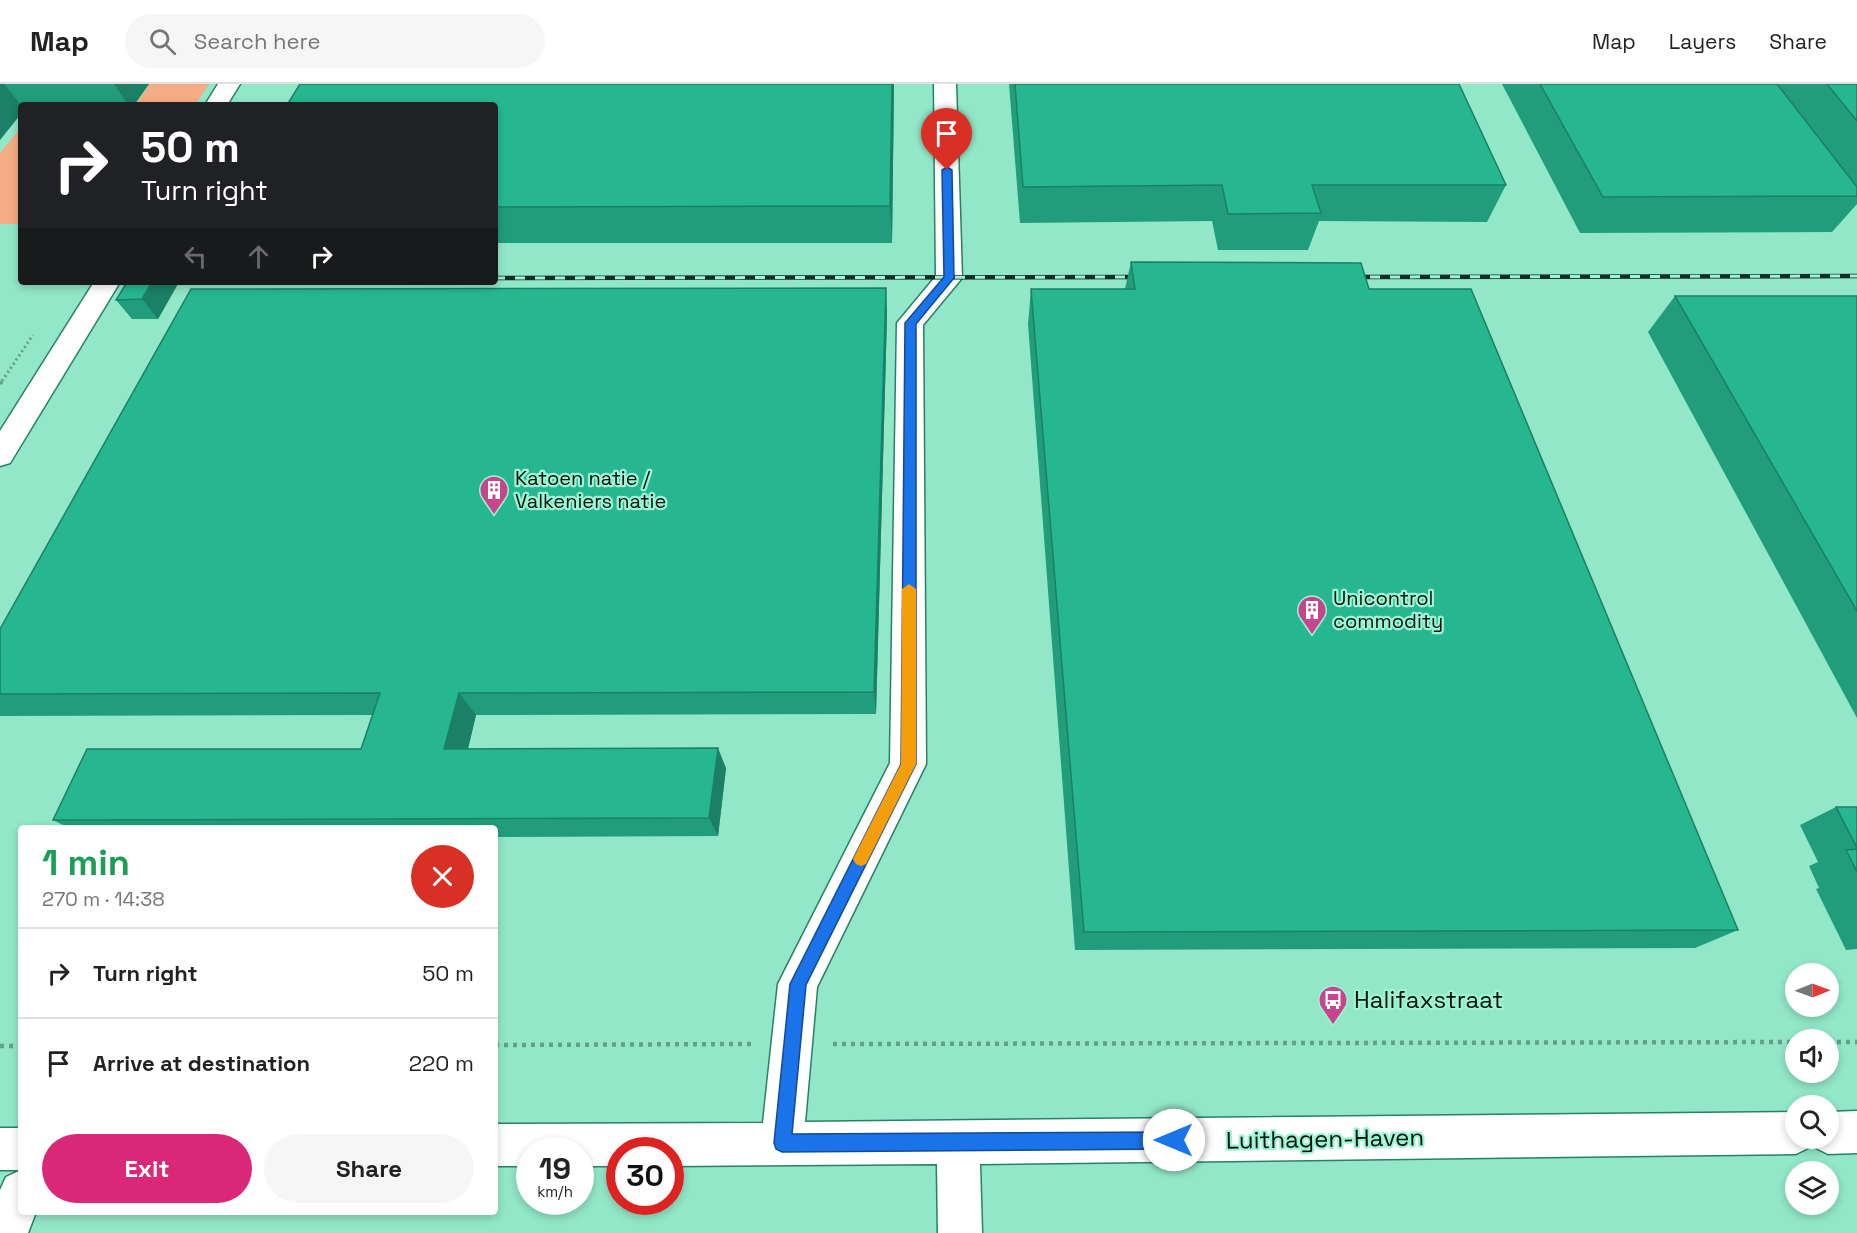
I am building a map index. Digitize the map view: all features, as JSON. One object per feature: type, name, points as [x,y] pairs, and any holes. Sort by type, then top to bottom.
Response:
[{"type":"street","points":[[218,102],[229,84]]},
{"type":"street","points":[[782,1143],[798,984],[908,764],[910,323],[949,278],[945,84]]},
{"type":"street","points":[[0,455],[105,285]]},
{"type":"street","points":[[1839,1133],[1857,1132]]},
{"type":"street","name":"Luithagen-Haven","points":[[498,1145],[958,1143],[1785,1133]]},
{"type":"street","points":[[958,1143],[960,1233]]},
{"type":"street","points":[[0,1149],[18,1149]]},
{"type":"street","points":[[6,1233],[18,1200]]},
{"type":"path","points":[[498,1045],[1785,1042]]},
{"type":"path","points":[[1839,1042],[1857,1042]]},
{"type":"path","points":[[0,1046],[18,1046]]},
{"type":"shaded area","points":[[150,84],[209,84],[197,102],[137,102]]},
{"type":"shaded area","points":[[18,131],[18,224],[0,224],[0,153]]},
{"type":"building","points":[[300,84],[892,84],[890,206],[498,207],[498,102],[289,102]]},
{"type":"building","points":[[1015,84],[1459,84],[1506,185],[1312,185],[1321,213],[1228,214],[1222,185],[1023,187]]},
{"type":"building","points":[[1540,84],[1777,84],[1857,187],[1857,196],[1603,197]]},
{"type":"building","points":[[1827,84],[1857,84],[1857,121]]},
{"type":"building","name":"Unicontrol commodity","points":[[1131,262],[1361,263],[1369,289],[1471,289],[1738,930],[1084,932],[1031,289],[1135,289]]},
{"type":"building","points":[[125,285],[150,285],[142,299],[116,300]]},
{"type":"building","name":"Katoen natie / Valkeniers natie","points":[[886,288],[874,692],[459,693],[444,749],[718,748],[709,818],[53,820],[87,749],[361,749],[380,693],[0,694],[0,629],[191,289]]},
{"type":"building","points":[[1675,296],[1857,296],[1857,611]]},
{"type":"building","points":[[1836,807],[1857,807],[1857,848]]},
{"type":"building","points":[[1857,849],[1857,872],[1846,850]]},
{"type":"railway","points":[[1350,277],[1857,276]]},
{"type":"railway","points":[[498,278],[1143,277]]},
{"type":"slow traffic","points":[[861,859],[908,764],[909,589]]},
{"type":"place","name":"Katoen natie / Valkeniers natie","points":[[494,516]]},
{"type":"place","name":"Unicontrol commodity","points":[[1312,636]]},
{"type":"place","name":"Halifaxstraat","points":[[1333,1026]]},
{"type":"route","points":[[947,170],[949,278],[910,323],[908,764],[798,984],[782,1143],[1174,1140]]}]
